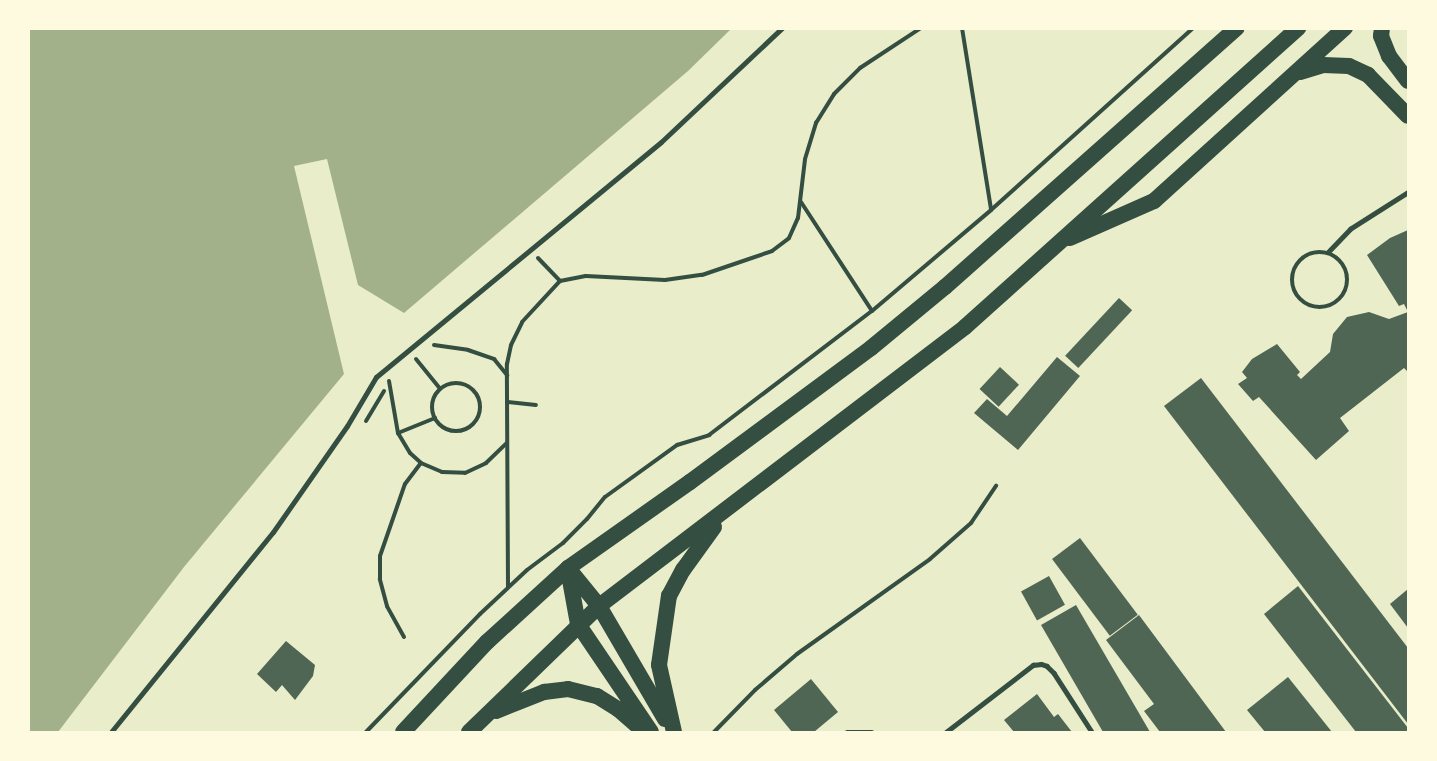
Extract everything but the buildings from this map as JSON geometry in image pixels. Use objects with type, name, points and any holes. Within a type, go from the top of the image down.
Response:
[{"type":"highway","points":[[403,732],[487,642],[568,568],[690,482],[871,348],[953,279],[1238,28]]},
{"type":"highway","points":[[469,732],[599,606],[723,514],[965,327],[1055,244],[1194,124],[1298,28]]},
{"type":"highway","points":[[1055,244],[1154,201],[1345,28]]},
{"type":"highway","points":[[1382,28],[1381,36],[1389,56],[1408,81]]},
{"type":"highway","points":[[1293,74],[1323,65],[1349,66],[1368,75],[1408,116]]},
{"type":"highway","points":[[673,732],[659,665],[669,596],[683,570],[723,514]]},
{"type":"highway","points":[[568,568],[599,606],[673,732]]},
{"type":"highway","points":[[568,568],[578,624],[651,732]]},
{"type":"highway","points":[[484,716],[525,697],[568,689],[597,696],[618,709],[644,732]]},
{"type":"street","points":[[111,732],[273,532],[347,426],[376,376],[661,142],[782,28]]},
{"type":"lane","points":[[1328,252],[1350,229],[1408,192]]},
{"type":"lane","points":[[1319,251],[1328,252],[1344,263],[1348,272],[1347,291],[1333,305],[1314,308],[1305,304],[1294,291],[1292,273],[1302,257],[1319,251]]},
{"type":"lane","points":[[946,732],[1033,665],[1041,664],[1054,673],[1092,732]]},
{"type":"lane","points":[[847,732],[872,732]]},
{"type":"path","points":[[508,588],[507,375],[512,345],[522,322],[560,281],[586,276],[665,280],[702,274],[772,251],[789,238],[798,218],[805,159],[816,123],[834,94],[860,68],[921,28]]},
{"type":"path","points":[[962,28],[991,210]]},
{"type":"path","points":[[366,732],[508,588],[563,543],[587,519],[604,497],[677,446],[709,435],[872,311],[991,210],[1193,28]]},
{"type":"path","points":[[800,202],[872,311]]},
{"type":"path","points":[[529,250],[560,281]]},
{"type":"path","points":[[529,266],[548,251]]},
{"type":"path","points":[[410,363],[440,338]]},
{"type":"path","points":[[440,389],[411,348],[432,345],[468,350],[494,359],[507,375]]},
{"type":"path","points":[[362,428],[378,405],[389,378],[398,433],[410,453],[421,463],[442,472],[465,473],[486,463],[507,443]]},
{"type":"path","points":[[454,383],[468,386],[478,396],[480,411],[473,424],[460,430],[445,428],[435,418],[433,402],[440,389],[454,383]]},
{"type":"path","points":[[507,402],[536,405]]},
{"type":"path","points":[[398,433],[435,418]]},
{"type":"path","points":[[404,638],[387,606],[380,579],[380,556],[405,483],[421,463]]},
{"type":"path","points":[[714,732],[755,690],[797,654],[930,559],[971,523],[996,486]]},
{"type":"shaded area","points":[[28,29],[731,29],[688,71],[404,313],[358,285],[327,159],[294,166],[344,374],[184,567],[58,732],[28,732]]}]
